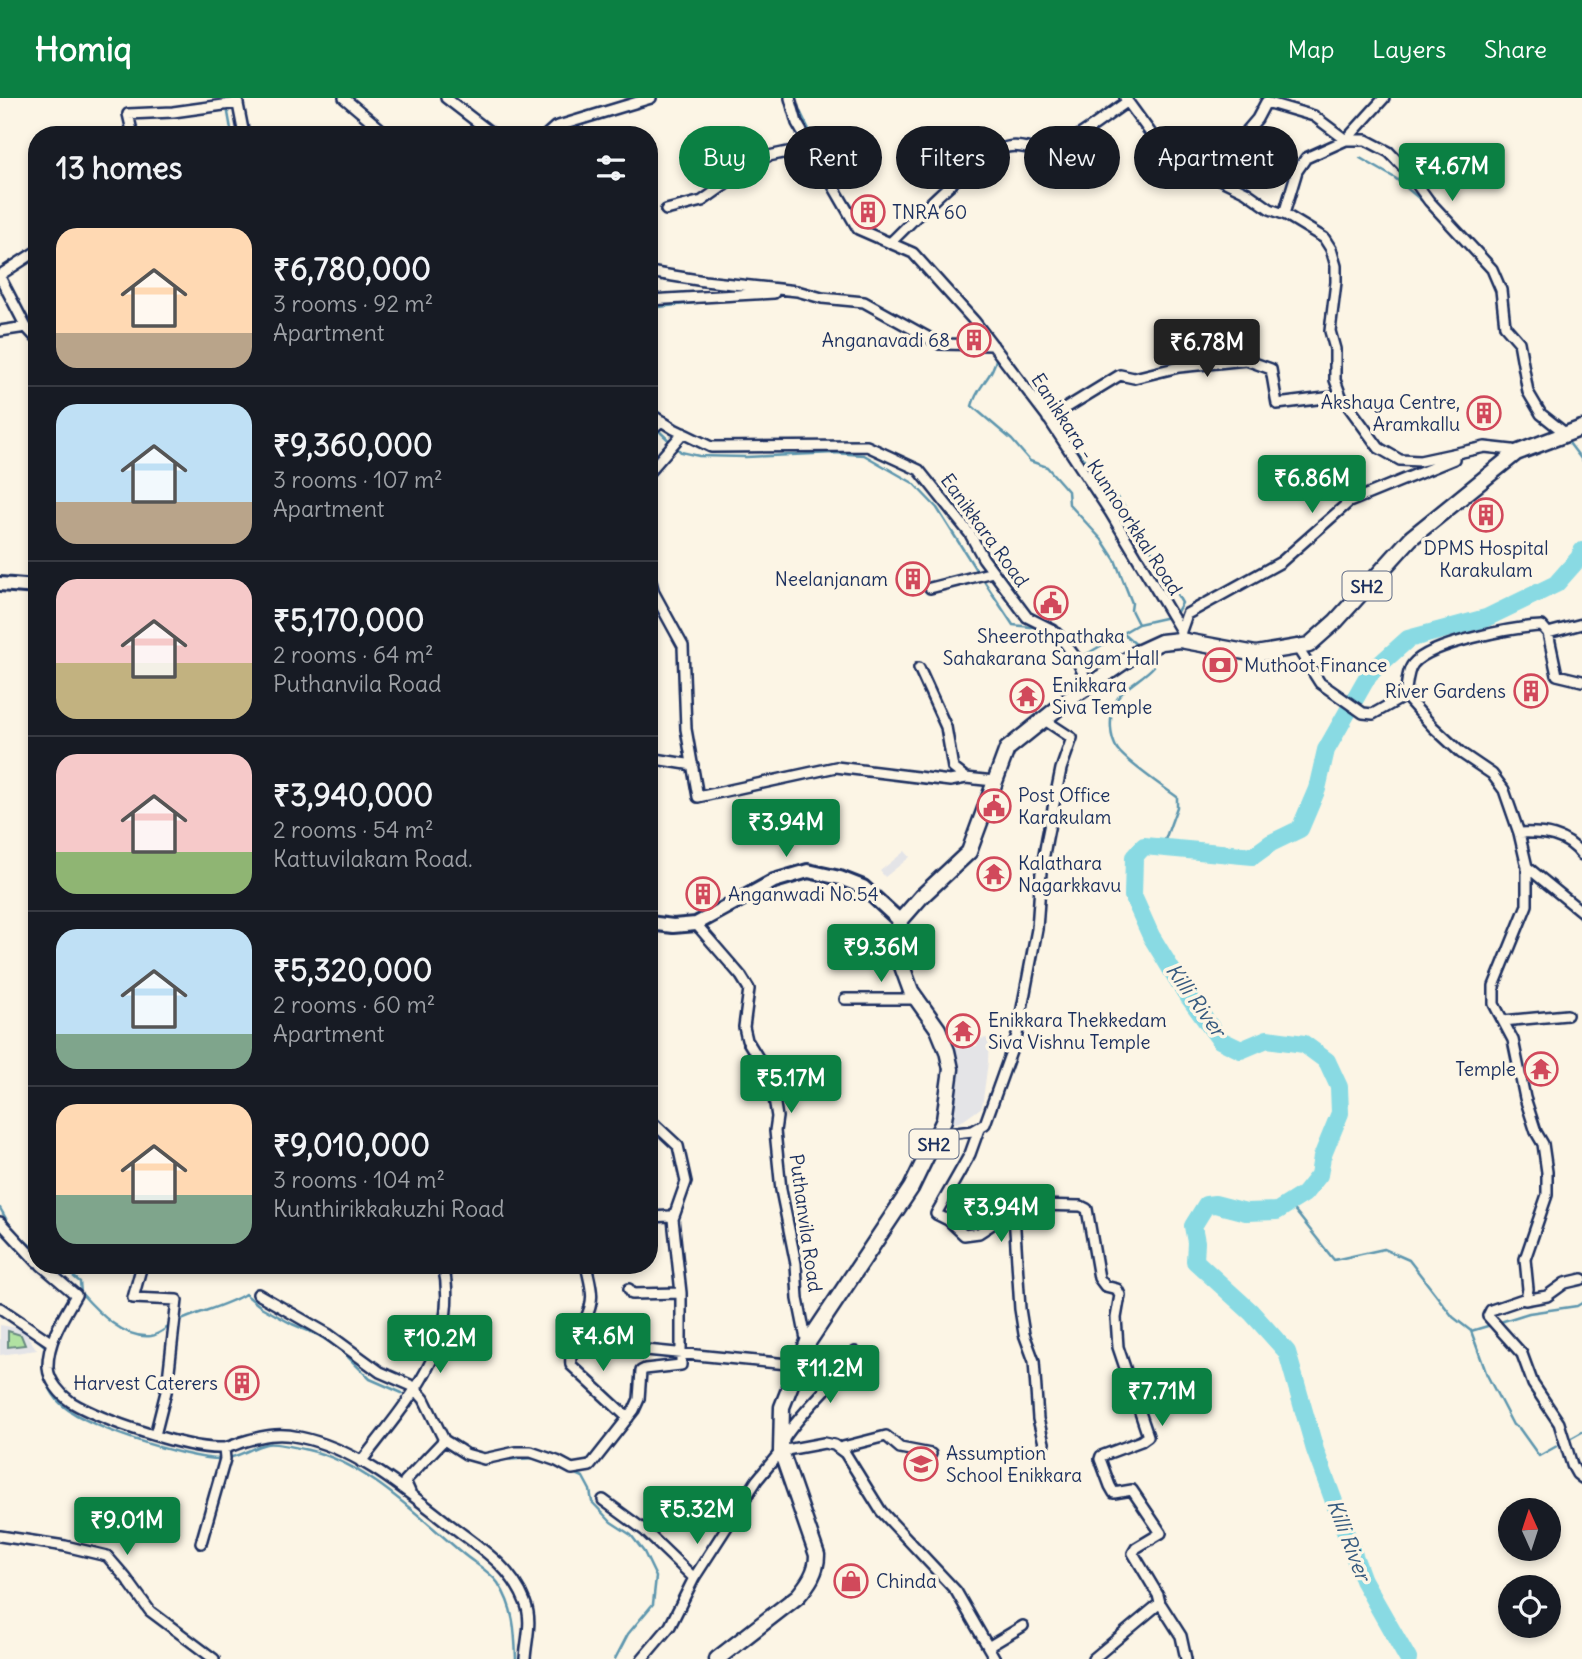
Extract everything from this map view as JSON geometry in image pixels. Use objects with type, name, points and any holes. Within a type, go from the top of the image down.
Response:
[{"type":"main road","name":"SH2","points":[[718,1659],[798,1596],[807,1585],[817,1564],[817,1555],[781,1447],[782,1407],[807,1344],[911,1188],[939,1135],[946,1111],[951,1069],[938,1029],[917,999],[899,958],[897,934],[900,921],[934,884],[969,852],[1007,749],[1089,686],[1142,650],[1161,642],[1181,636],[1256,654],[1308,645],[1336,621],[1410,538],[1516,453],[1582,428]]},
{"type":"street","points":[[344,98],[377,126]]},
{"type":"street","points":[[446,98],[482,126]]},
{"type":"street","points":[[558,126],[651,98]]},
{"type":"street","name":"Eanikkara - Kunnoorkkal Road","points":[[790,98],[799,126]]},
{"type":"street","points":[[1284,214],[1297,172],[1306,158],[1346,140],[1384,98]]},
{"type":"street","points":[[131,126],[128,114],[173,112],[237,100],[242,126]]},
{"type":"street","points":[[890,243],[941,193],[990,155],[1010,145],[1039,151],[1065,144],[1126,100],[1145,126]]},
{"type":"street","points":[[1250,126],[1266,102],[1314,116],[1346,140],[1366,140],[1389,152],[1429,201],[1492,269],[1501,290],[1505,326],[1519,342],[1528,392],[1541,414],[1563,434]]},
{"type":"street","points":[[666,210],[702,201],[764,157],[784,153]]},
{"type":"street","name":"Eanikkara - Kunnoorkkal Road","points":[[835,189],[858,229],[913,253],[995,349],[1048,419],[1110,512],[1176,622],[1181,636]]},
{"type":"street","points":[[1240,189],[1270,209],[1284,214],[1324,238],[1331,249],[1336,266],[1330,331],[1335,349],[1335,380],[1340,396],[1379,448],[1401,460],[1434,459],[1485,446],[1516,453]]},
{"type":"street","points":[[0,331],[26,327],[0,276],[28,257]]},
{"type":"street","points":[[658,273],[864,302],[940,344],[995,349]]},
{"type":"street","points":[[658,299],[797,291]]},
{"type":"street","points":[[1048,419],[1120,375],[1134,378],[1179,367],[1247,360],[1271,369],[1278,404],[1340,396]]},
{"type":"street","name":"Eanikkara Road","points":[[658,419],[680,436],[710,447],[867,446],[919,470],[970,534],[993,572],[1027,617],[1053,630],[1078,662],[1089,686]]},
{"type":"street","points":[[658,424],[662,421]]},
{"type":"street","points":[[658,461],[680,436]]},
{"type":"street","points":[[1181,636],[1187,614],[1281,562],[1349,502],[1485,446]]},
{"type":"street","points":[[930,588],[993,572]]},
{"type":"street","points":[[0,584],[28,586]]},
{"type":"street","points":[[658,600],[683,646],[687,729],[698,797],[836,767],[950,781],[966,778],[995,781]]},
{"type":"street","points":[[1548,633],[1582,624]]},
{"type":"street","points":[[1297,647],[1320,683],[1355,709],[1373,714],[1405,695],[1411,666],[1422,655],[1480,636],[1520,627],[1542,626],[1548,633],[1557,675],[1582,681]]},
{"type":"street","points":[[919,668],[946,727],[953,768],[966,778]]},
{"type":"street","points":[[1405,695],[1433,727],[1461,753],[1492,775],[1504,790],[1527,867],[1527,905],[1494,986],[1494,1004],[1513,1040],[1525,1098],[1536,1132],[1543,1144],[1547,1172],[1547,1195],[1525,1259],[1528,1289],[1525,1300]]},
{"type":"street","points":[[939,1135],[978,1129],[985,1124],[1017,1035],[1037,929],[1041,872],[1047,838],[1061,769],[1072,738],[1043,719]]},
{"type":"street","points":[[658,759],[693,765]]},
{"type":"street","points":[[1519,833],[1543,832],[1559,837],[1576,846],[1582,855]]},
{"type":"street","points":[[1527,867],[1582,912]]},
{"type":"street","points":[[658,924],[696,924],[774,881],[808,871],[840,878],[863,887],[900,921]]},
{"type":"street","name":"Puthanvila Road","points":[[696,924],[749,989],[744,1027],[747,1041],[771,1079],[777,1117],[775,1131],[781,1190],[796,1264],[807,1344]]},
{"type":"street","points":[[845,999],[917,999]]},
{"type":"street","points":[[1503,1021],[1567,1015]]},
{"type":"street","points":[[258,1294],[328,1334],[380,1372],[416,1389],[424,1398],[444,1440],[466,1454],[484,1459],[516,1452],[531,1452],[572,1469],[590,1466],[628,1418],[639,1399],[641,1371],[681,1365],[681,1293],[673,1219],[685,1182],[678,1146],[658,1127]]},
{"type":"street","points":[[978,1129],[959,1177],[947,1192],[936,1214],[948,1220],[964,1235],[979,1233],[1011,1212],[1014,1214]]},
{"type":"street","points":[[1044,1443],[1038,1419],[1034,1361],[1024,1334],[1020,1309],[1014,1214],[1018,1208],[1034,1205],[1082,1206],[1087,1209],[1100,1282],[1117,1289],[1120,1295],[1116,1318],[1118,1347],[1148,1436],[1101,1456],[1100,1459],[1114,1493],[1132,1490],[1161,1533],[1136,1548],[1133,1553],[1181,1636],[1186,1659]]},
{"type":"street","points":[[658,1216],[670,1216],[673,1219]]},
{"type":"street","points":[[0,1223],[28,1252]]},
{"type":"street","points":[[51,1274],[76,1295],[51,1346],[48,1368],[55,1387],[69,1401],[99,1415],[190,1446],[224,1448],[268,1434],[296,1436],[328,1445],[361,1462],[410,1492],[502,1565],[527,1604],[529,1620],[525,1659]]},
{"type":"street","points":[[140,1274],[133,1298],[177,1300],[167,1388],[155,1435]]},
{"type":"street","points":[[361,1462],[416,1389],[441,1340],[448,1305],[445,1274]]},
{"type":"street","points":[[588,1274],[593,1301],[585,1320],[588,1326],[646,1350],[798,1365]]},
{"type":"street","points":[[1582,1279],[1566,1283],[1547,1296],[1491,1310],[1488,1315],[1522,1354],[1533,1384],[1559,1423],[1572,1465],[1582,1478]]},
{"type":"street","points":[[629,1289],[632,1294],[681,1293]]},
{"type":"street","points":[[0,1308],[51,1346]]},
{"type":"street","points":[[588,1326],[582,1331],[570,1354],[571,1365],[628,1418]]},
{"type":"street","points":[[642,1659],[670,1626],[694,1578],[757,1480],[816,1398],[847,1366],[855,1352]]},
{"type":"street","points":[[839,1448],[886,1436],[900,1448],[931,1454]]},
{"type":"street","points":[[410,1492],[405,1481],[444,1440]]},
{"type":"street","points":[[781,1447],[824,1443],[839,1448],[850,1460],[881,1511],[956,1591],[995,1659]]},
{"type":"street","points":[[201,1543],[225,1459],[224,1448]]},
{"type":"street","points":[[603,1500],[644,1530],[694,1578]]},
{"type":"street","points":[[0,1536],[65,1546],[107,1556],[150,1611],[214,1659]]},
{"type":"street","points":[[1093,1659],[1160,1603]]},
{"type":"street","points":[[988,1647],[1023,1626]]},
{"type":"shaded area","points":[[905,851],[910,857],[885,877],[880,871]]},
{"type":"shaded area","points":[[989,1038],[982,1107],[964,1120],[956,1123],[945,1121],[951,1047],[977,1046],[978,1039]]},
{"type":"shaded area","points":[[0,1325],[23,1329],[37,1350],[0,1355]]},
{"type":"green space","points":[[8,1331],[21,1335],[25,1345],[8,1347]]},
{"type":"waterway","points":[[795,101],[807,126]]},
{"type":"waterway","points":[[227,107],[230,126]]},
{"type":"waterway","points":[[366,111],[385,126]]},
{"type":"waterway","points":[[1360,158],[1395,178],[1428,206]]},
{"type":"waterway","points":[[845,197],[869,228],[884,236]]},
{"type":"waterway","points":[[921,255],[940,276]]},
{"type":"waterway","points":[[774,296],[792,295]]},
{"type":"waterway","points":[[658,307],[733,299]]},
{"type":"waterway","points":[[997,355],[993,369],[972,406],[1012,440],[1030,461],[1047,467],[1068,491],[1069,504],[1102,540],[1115,560],[1138,624],[1080,658]]},
{"type":"waterway","points":[[1021,375],[1045,404],[1073,446],[1130,513],[1182,603],[1175,615]]},
{"type":"waterway","points":[[658,430],[681,452],[699,456],[834,453],[864,455],[913,483],[937,508],[978,573]]},
{"type":"waterway","points":[[1566,439],[1582,460]]},
{"type":"waterway","name":"Killi River","points":[[1408,1659],[1363,1580],[1315,1450],[1287,1352],[1251,1312],[1195,1261],[1193,1226],[1206,1205],[1215,1204],[1246,1212],[1277,1211],[1304,1194],[1319,1175],[1322,1157],[1340,1113],[1339,1087],[1327,1061],[1304,1044],[1267,1039],[1241,1050],[1220,1040],[1185,992],[1151,936],[1133,896],[1134,857],[1144,846],[1253,856],[1271,843],[1300,829],[1317,789],[1326,750],[1369,674],[1408,639],[1486,618],[1556,584],[1582,551]]},
{"type":"waterway","points":[[982,578],[1013,625],[1040,628]]},
{"type":"waterway","points":[[1138,624],[1169,617]]},
{"type":"waterway","points":[[1123,633],[1139,647]]},
{"type":"waterway","points":[[1145,655],[1154,666],[1118,697],[1113,708],[1111,727],[1118,750],[1146,775],[1177,797],[1177,807],[1162,848]]},
{"type":"waterway","points":[[1289,1203],[1334,1260],[1384,1249],[1409,1260],[1453,1317],[1471,1331],[1487,1375],[1513,1425],[1519,1428],[1539,1456],[1582,1432]]},
{"type":"waterway","points":[[0,1208],[13,1231],[28,1244]]},
{"type":"waterway","points":[[71,1274],[80,1282],[79,1297]]},
{"type":"waterway","points":[[81,1293],[112,1323],[131,1333],[151,1336],[171,1325]]},
{"type":"waterway","points":[[177,1322],[245,1294],[261,1307],[340,1349],[370,1379],[402,1393]]},
{"type":"waterway","points":[[1497,1323],[1529,1313],[1582,1303]]},
{"type":"waterway","points":[[55,1344],[74,1307]]},
{"type":"waterway","points":[[1471,1331],[1491,1325]]},
{"type":"waterway","points":[[26,1330],[46,1347]]},
{"type":"waterway","points":[[45,1372],[53,1395],[70,1411],[135,1439],[205,1458],[221,1459],[266,1444],[287,1445],[329,1457],[370,1478],[495,1579],[510,1610],[516,1659]]},
{"type":"waterway","points":[[429,1420],[436,1433]]},
{"type":"waterway","points":[[498,1460],[537,1458]]},
{"type":"waterway","points":[[572,1472],[583,1477],[590,1490],[592,1502],[611,1522],[631,1535],[644,1552],[656,1577],[653,1604],[628,1634],[615,1659]]},
{"type":"place","name":"TNRA 60","points":[[868,212]]},
{"type":"place","name":"Anganavadi 68","points":[[974,340]]},
{"type":"place","name":"Akshaya Centre, Aramkallu","points":[[1484,413]]},
{"type":"place","name":"DPMS Hospital Karakulam","points":[[1486,515]]},
{"type":"place","name":"Neelanjanam","points":[[913,579]]},
{"type":"place","name":"Sheerothpathaka Sahakarana Sangam Hall","points":[[1051,603]]},
{"type":"place","name":"Muthoot Finance","points":[[1220,665]]},
{"type":"place","name":"River Gardens","points":[[1531,691]]},
{"type":"place","name":"Enikkara Siva Temple","points":[[1027,696]]},
{"type":"place","name":"Post Office Karakulam","points":[[994,806]]},
{"type":"place","name":"Kalathara Nagarkkavu","points":[[994,874]]},
{"type":"place","name":"Anganwadi No.54","points":[[703,894]]},
{"type":"place","name":"Enikkara Thekkedam Siva Vishnu Temple","points":[[963,1031]]},
{"type":"place","name":"Temple","points":[[1541,1069]]},
{"type":"place","name":"Harvest Caterers","points":[[242,1383]]},
{"type":"place","name":"Assumption School Enikkara","points":[[921,1464]]},
{"type":"place","name":"Chinda","points":[[851,1581]]}]
